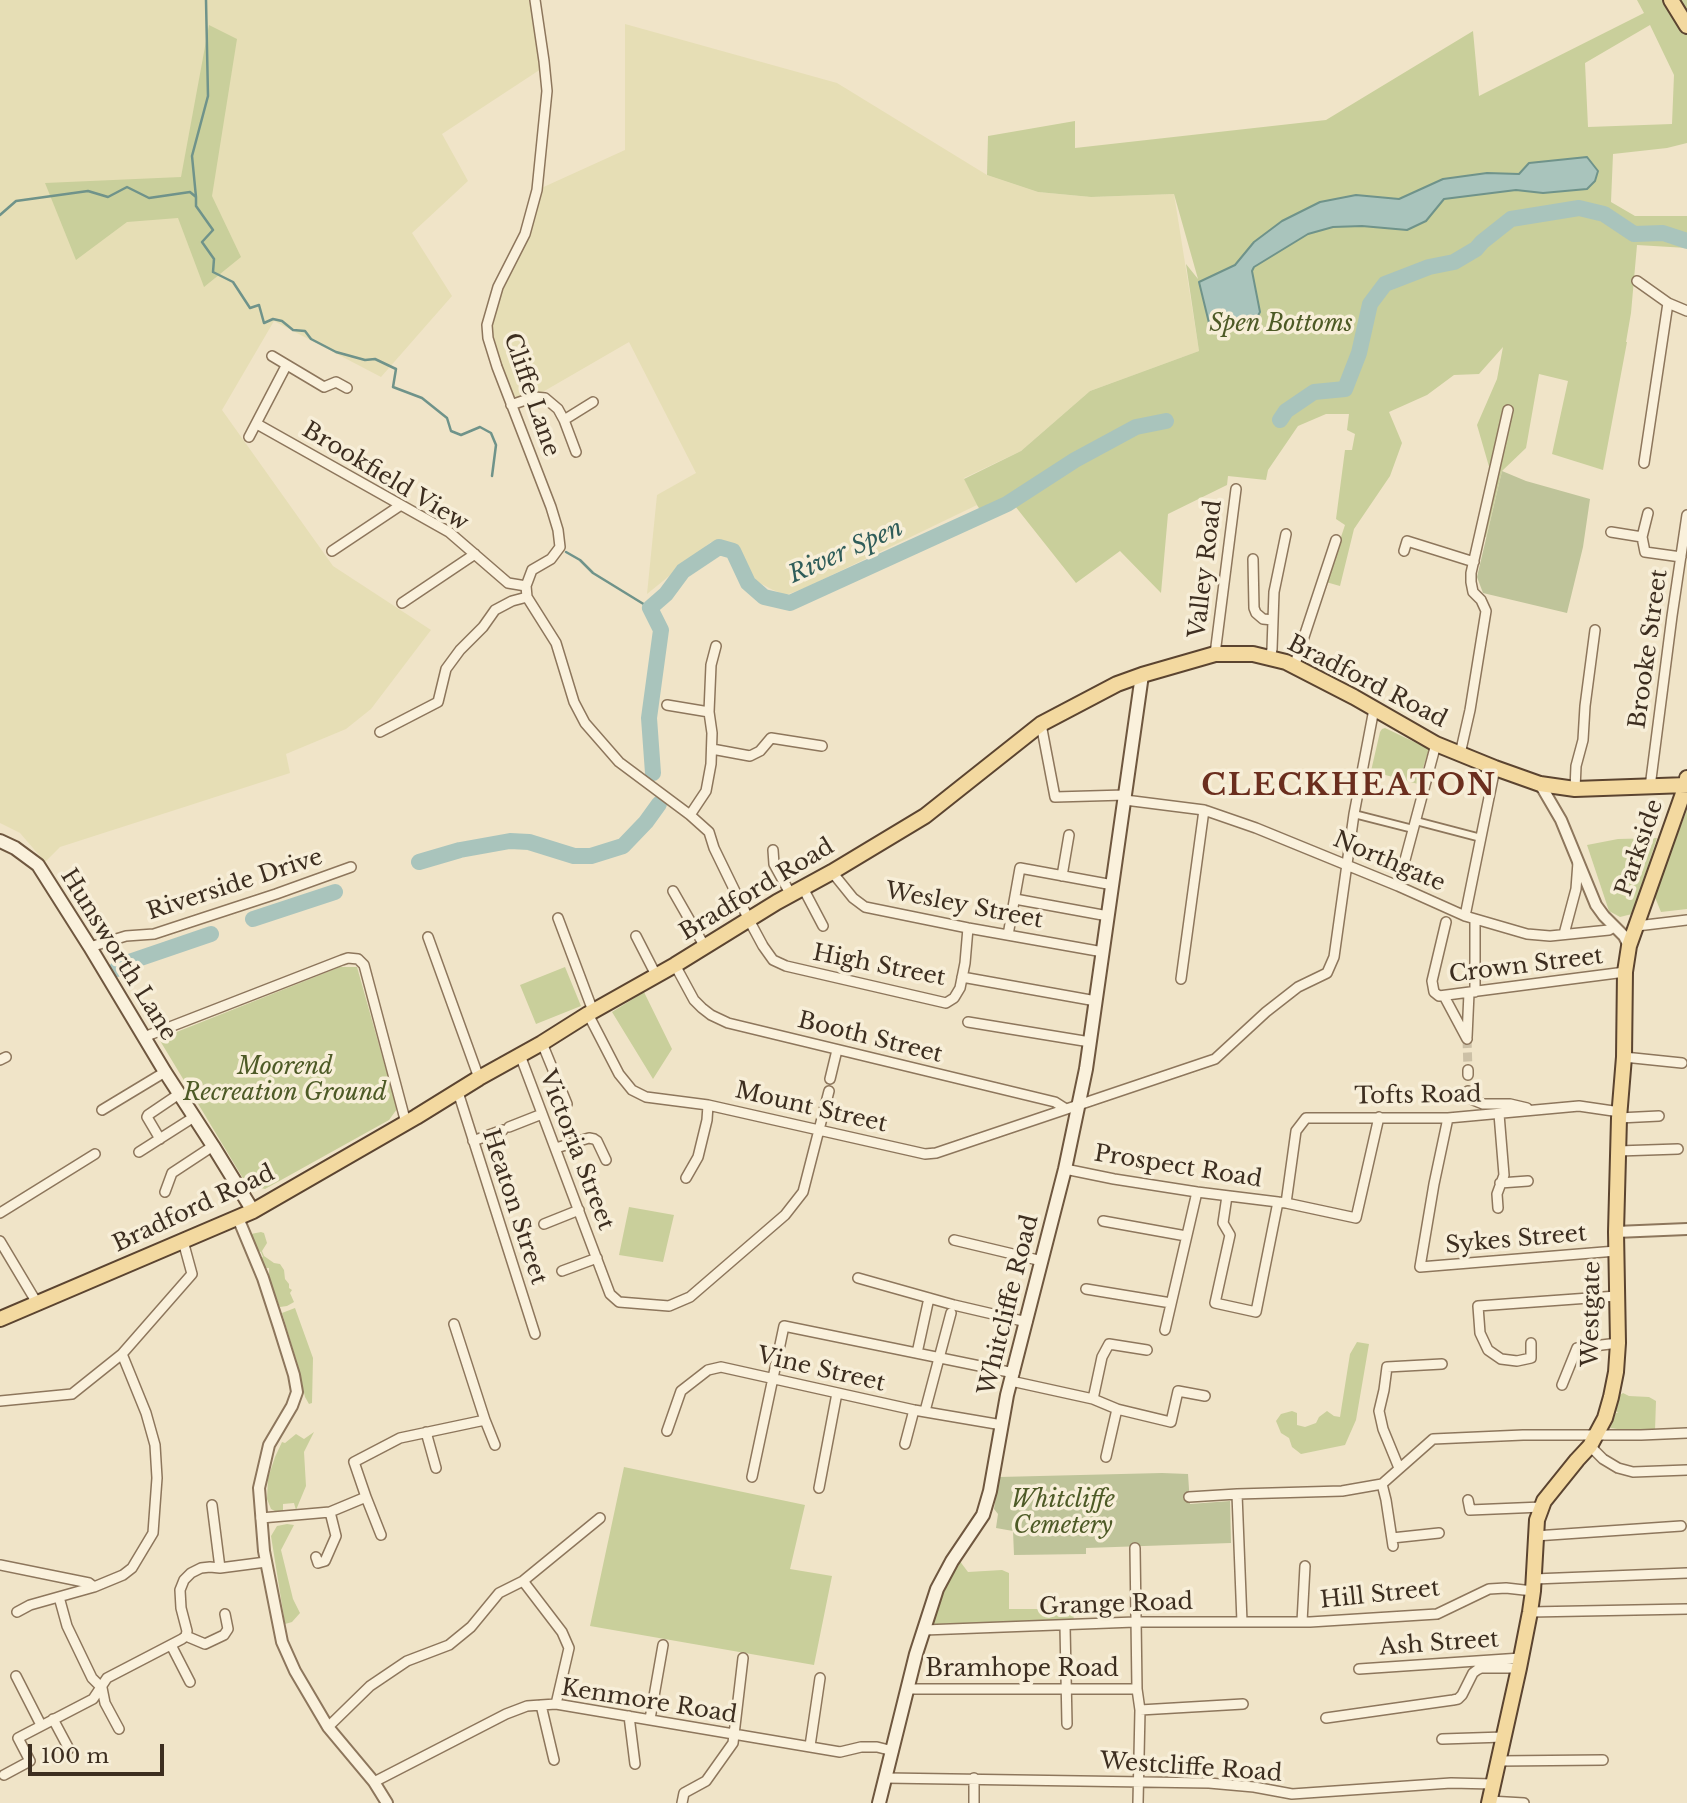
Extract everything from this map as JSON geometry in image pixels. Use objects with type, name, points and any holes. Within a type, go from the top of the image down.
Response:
[{"type":"main road","points":[[1671,0],[1687,26]]},
{"type":"main road","name":"Bradford Road","points":[[0,1319],[253,1211],[407,1123],[590,1012],[675,965],[925,816],[1041,724],[1116,684],[1142,675],[1215,654],[1254,654],[1286,662],[1436,744],[1540,784],[1569,788],[1650,788],[1687,782]]},
{"type":"main road","name":"Whitcliffe Road","points":[[879,1803],[916,1654],[937,1589],[983,1515],[990,1491],[1012,1377],[1080,1104],[1142,675]]},
{"type":"main road","name":"Parkside","points":[[1638,922],[1687,782]]},
{"type":"main road","name":"Hunsworth Lane","points":[[0,841],[38,865],[164,1072],[253,1211]]},
{"type":"main road","name":"Westgate","points":[[1489,1802],[1530,1612],[1537,1520],[1544,1501],[1593,1440],[1605,1418],[1616,1372],[1618,1343],[1615,1232],[1624,1057],[1625,972],[1629,946],[1638,922]]},
{"type":"street","name":"Cliffe Lane","points":[[526,586],[531,570],[551,559],[560,547],[558,530],[497,367],[487,325],[498,287],[525,234],[537,190],[547,91],[535,0]]},
{"type":"street","points":[[1637,281],[1668,303],[1687,311]]},
{"type":"street","points":[[1644,463],[1668,303]]},
{"type":"street","name":"Brookfield View","points":[[272,356],[324,387],[336,382],[347,388]]},
{"type":"street","points":[[249,437],[286,366]]},
{"type":"street","points":[[511,405],[534,397],[545,398],[558,409],[576,452]]},
{"type":"street","points":[[564,420],[593,402]]},
{"type":"street","points":[[1460,754],[1486,611],[1473,592],[1471,582],[1508,410]]},
{"type":"street","name":"Brookfield View","points":[[257,424],[449,532],[508,583],[526,586]]},
{"type":"street","name":"Valley Road","points":[[1215,654],[1236,489]]},
{"type":"street","points":[[332,551],[401,505]]},
{"type":"street","points":[[1648,513],[1642,537],[1645,552],[1681,557]]},
{"type":"street","name":"Brooke Street","points":[[1650,788],[1687,515]]},
{"type":"street","points":[[1611,532],[1642,537]]},
{"type":"street","points":[[1270,658],[1274,592],[1286,534]]},
{"type":"street","points":[[1294,667],[1336,540]]},
{"type":"street","points":[[1404,551],[1407,541],[1474,562]]},
{"type":"street","points":[[402,603],[474,554]]},
{"type":"street","points":[[1253,559],[1254,611],[1263,619],[1273,620]]},
{"type":"street","points":[[526,586],[527,597],[556,642],[574,702],[585,723],[619,762],[709,832],[714,848],[749,919]]},
{"type":"street","points":[[380,732],[438,702],[446,669],[460,650],[483,627],[495,610],[527,597]]},
{"type":"street","points":[[1553,807],[1556,796],[1569,788],[1583,740],[1595,630]]},
{"type":"street","points":[[690,815],[706,792],[711,764],[712,733],[709,712],[711,665],[716,646]]},
{"type":"street","points":[[667,705],[709,712]]},
{"type":"street","points":[[1066,1109],[1215,1059],[1298,987],[1327,973],[1336,946],[1354,814],[1374,709]]},
{"type":"street","name":"Northgate","points":[[1041,724],[1055,797],[1125,797],[1203,810],[1256,828],[1470,918],[1527,934],[1550,936],[1609,930],[1614,926],[1638,922]]},
{"type":"street","points":[[712,749],[750,756],[760,751],[771,738],[822,746]]},
{"type":"street","points":[[1398,886],[1436,744]]},
{"type":"street","points":[[1444,996],[1467,1039],[1472,993],[1470,918],[1481,838],[1495,768]]},
{"type":"street","points":[[1540,784],[1561,820],[1596,905],[1624,936],[1629,946]]},
{"type":"street","points":[[1181,979],[1203,810]]},
{"type":"street","points":[[1354,814],[1481,838]]},
{"type":"street","points":[[1062,876],[1069,835]]},
{"type":"street","points":[[773,849],[774,864],[823,926]]},
{"type":"street","points":[[1563,934],[1576,890],[1578,862]]},
{"type":"street","name":"Riverside Drive","points":[[90,947],[126,936],[154,934],[351,867]]},
{"type":"street","points":[[1008,935],[1020,868],[1113,885]]},
{"type":"street","name":"Wesley Street","points":[[832,872],[853,898],[865,907],[1103,952]]},
{"type":"street","points":[[673,891],[705,947]]},
{"type":"street","points":[[1015,899],[1108,916]]},
{"type":"street","name":"Mount Street","points":[[558,918],[590,1012],[619,1074],[632,1090],[646,1097],[708,1105],[925,1154],[936,1153],[1066,1109]]},
{"type":"street","name":"High Street","points":[[749,919],[773,960],[786,966],[946,1003],[954,998],[960,988],[968,928]]},
{"type":"street","points":[[1638,922],[1687,920]]},
{"type":"street","name":"Crown Street","points":[[1446,922],[1432,981],[1434,992],[1438,996],[1625,972]]},
{"type":"street","points":[[636,936],[656,975]]},
{"type":"street","points":[[428,937],[479,1078]]},
{"type":"street","points":[[144,1037],[342,960],[358,960],[364,965],[407,1123]]},
{"type":"street","name":"Booth Street","points":[[675,965],[694,1000],[711,1015],[729,1023],[1055,1101],[1066,1109]]},
{"type":"street","points":[[962,977],[1096,1001]]},
{"type":"street","points":[[968,1022],[1090,1042]]},
{"type":"street","points":[[542,1043],[567,1104]]},
{"type":"street","points":[[830,1079],[837,1050]]},
{"type":"street","name":"Victoria Street","points":[[520,1055],[610,1294],[619,1302],[669,1306],[691,1297],[785,1214],[803,1192],[819,1130]]},
{"type":"street","points":[[1624,1057],[1682,1063]]},
{"type":"street","points":[[102,1110],[164,1072]]},
{"type":"street","points":[[819,1130],[829,1091]]},
{"type":"street","points":[[1468,1091],[1473,1100],[1483,1104],[1510,1104],[1536,1110]]},
{"type":"street","name":"Heaton Street","points":[[458,1092],[535,1334]]},
{"type":"street","points":[[160,1139],[147,1118],[148,1115],[179,1094]]},
{"type":"street","points":[[686,1178],[698,1157],[708,1105]]},
{"type":"street","name":"Tofts Road","points":[[1282,1203],[1296,1131],[1306,1118],[1448,1118],[1578,1106],[1620,1115],[1659,1116]]},
{"type":"street","points":[[473,1141],[542,1114]]},
{"type":"street","points":[[1498,1208],[1497,1194],[1504,1175],[1499,1114]]},
{"type":"street","points":[[139,1152],[194,1117]]},
{"type":"street","name":"Prospect Road","points":[[1065,1169],[1196,1192],[1282,1203],[1356,1218],[1380,1117]]},
{"type":"street","name":"Sykes Street","points":[[1448,1118],[1420,1268],[1616,1251]]},
{"type":"street","points":[[556,1149],[589,1138],[594,1139],[606,1160]]},
{"type":"street","points":[[164,1192],[172,1173],[213,1146]]},
{"type":"street","points":[[1618,1151],[1678,1149]]},
{"type":"street","points":[[0,1213],[95,1154]]},
{"type":"street","points":[[1500,1183],[1528,1181]]},
{"type":"street","points":[[1165,1330],[1196,1192]]},
{"type":"street","points":[[1227,1196],[1223,1223],[1230,1235],[1215,1303],[1256,1312],[1282,1203]]},
{"type":"street","points":[[544,1224],[579,1210]]},
{"type":"street","points":[[238,1218],[277,1319],[295,1375],[297,1392],[292,1406],[269,1445],[258,1488],[266,1562],[282,1642],[295,1671],[328,1727],[374,1782],[387,1803]]},
{"type":"street","points":[[1103,1222],[1186,1236]]},
{"type":"street","points":[[1615,1232],[1687,1229]]},
{"type":"street","points":[[954,1240],[1042,1261]]},
{"type":"street","points":[[0,1241],[37,1303]]},
{"type":"street","points":[[0,1401],[72,1394],[122,1354],[192,1274],[183,1241]]},
{"type":"street","points":[[562,1271],[597,1258]]},
{"type":"street","points":[[858,1278],[1027,1322]]},
{"type":"street","points":[[1086,1289],[1171,1303]]},
{"type":"street","points":[[1531,1343],[1531,1358],[1517,1361],[1501,1359],[1488,1350],[1480,1333],[1478,1306],[1617,1296]]},
{"type":"street","points":[[917,1353],[929,1298]]},
{"type":"street","points":[[925,1411],[951,1313]]},
{"type":"street","points":[[454,1324],[495,1445]]},
{"type":"street","points":[[752,1477],[784,1326],[940,1358],[1171,1422],[1178,1391],[1205,1396]]},
{"type":"street","points":[[1093,1399],[1102,1357],[1110,1343],[1147,1350]]},
{"type":"street","points":[[1562,1385],[1577,1348],[1618,1343]]},
{"type":"street","points":[[18,1612],[30,1605],[113,1581],[132,1568],[153,1533],[157,1478],[155,1445],[146,1413],[122,1354]]},
{"type":"street","points":[[1399,1468],[1378,1410],[1387,1367],[1442,1364]]},
{"type":"street","name":"Vine Street","points":[[667,1431],[681,1391],[708,1370],[721,1367],[914,1410],[1002,1425]]},
{"type":"street","points":[[819,1488],[837,1393]]},
{"type":"street","points":[[1106,1457],[1118,1409]]},
{"type":"street","points":[[905,1444],[914,1410]]},
{"type":"street","points":[[380,1535],[354,1462],[400,1438],[485,1420]]},
{"type":"street","points":[[426,1432],[436,1468]]},
{"type":"street","points":[[1189,1497],[1342,1492],[1382,1484],[1433,1439],[1523,1435],[1593,1440],[1687,1433]]},
{"type":"street","points":[[1593,1440],[1603,1459],[1618,1468],[1633,1472],[1687,1470]]},
{"type":"street","points":[[1382,1484],[1392,1542],[1440,1533]]},
{"type":"street","points":[[1237,1494],[1242,1622]]},
{"type":"street","points":[[261,1518],[330,1512],[366,1497]]},
{"type":"street","points":[[1468,1500],[1470,1510],[1542,1507]]},
{"type":"street","points":[[212,1505],[220,1568]]},
{"type":"street","points":[[316,1557],[318,1563],[325,1561],[336,1536],[330,1512]]},
{"type":"street","points":[[328,1727],[370,1686],[407,1661],[449,1645],[471,1627],[499,1593],[523,1581],[600,1518]]},
{"type":"street","points":[[1535,1536],[1681,1526]]},
{"type":"street","points":[[1135,1548],[1137,1689],[1140,1710],[1138,1803]]},
{"type":"street","points":[[186,1636],[180,1590],[191,1573],[211,1567],[266,1562]]},
{"type":"street","points":[[0,1564],[89,1583],[93,1587]]},
{"type":"street","points":[[1305,1566],[1306,1622]]},
{"type":"street","name":"Hill Street","points":[[1306,1622],[1437,1614],[1489,1589],[1687,1573]]},
{"type":"street","points":[[523,1581],[562,1632],[569,1648],[556,1704]]},
{"type":"street","points":[[59,1597],[67,1626],[92,1678],[102,1688],[105,1703],[119,1729]]},
{"type":"street","points":[[1530,1612],[1687,1609]]},
{"type":"street","points":[[186,1636],[205,1644],[224,1635],[228,1629],[225,1614]]},
{"type":"street","name":"Grange Road","points":[[924,1630],[1135,1622],[1306,1622]]},
{"type":"street","points":[[1065,1626],[1066,1724]]},
{"type":"street","points":[[4,1775],[30,1761],[18,1738],[93,1699],[107,1678],[186,1636]]},
{"type":"street","points":[[171,1645],[190,1682]]},
{"type":"street","points":[[650,1719],[663,1645]]},
{"type":"street","points":[[682,1803],[684,1793],[706,1781],[733,1743],[743,1658]]},
{"type":"street","points":[[1326,1717],[1458,1699],[1477,1670],[1520,1663]]},
{"type":"street","name":"Ash Street","points":[[1359,1669],[1520,1663]]},
{"type":"street","points":[[16,1676],[41,1725]]},
{"type":"street","points":[[810,1746],[820,1678]]},
{"type":"street","name":"Bramhope Road","points":[[907,1689],[1137,1689]]},
{"type":"street","name":"Kenmore Road","points":[[374,1782],[506,1714],[527,1706],[556,1704],[840,1752],[861,1747],[892,1751]]},
{"type":"street","points":[[1140,1710],[1243,1704]]},
{"type":"street","points":[[541,1705],[554,1760]]},
{"type":"street","points":[[629,1716],[635,1764]]},
{"type":"street","points":[[53,1719],[69,1749]]},
{"type":"street","points":[[1442,1739],[1504,1737]]},
{"type":"street","points":[[1498,1761],[1603,1760]]},
{"type":"street","name":"Westcliffe Road","points":[[886,1777],[1138,1781],[1254,1787],[1292,1794],[1451,1783],[1493,1784]]},
{"type":"street","points":[[974,1778],[974,1803]]},
{"type":"street","points":[[1489,1802],[1524,1803]]},
{"type":"shaded area","points":[[0,0],[529,0],[541,69],[442,134],[468,181],[412,233],[452,296],[381,377],[274,321],[222,410],[333,566],[431,630],[371,709],[346,729],[286,754],[290,773],[60,847],[45,862],[20,833],[0,823]]},
{"type":"shaded area","points":[[625,24],[837,83],[987,175],[1038,192],[1091,197],[1174,194],[1199,351],[1090,391],[1021,451],[964,478],[977,505],[805,588],[786,595],[773,590],[752,579],[735,547],[711,542],[647,594],[657,495],[696,473],[629,342],[534,397],[511,405],[497,367],[488,316],[525,234],[537,190],[625,150]]},
{"type":"green space","name":"Spen Bottoms","points":[[1637,0],[1687,0],[1687,143],[1613,154],[1611,202],[1635,216],[1687,216],[1687,248],[1637,245],[1627,342],[1603,470],[1552,454],[1568,381],[1539,374],[1526,448],[1502,471],[1486,537],[1478,535],[1490,470],[1477,425],[1497,379],[1503,347],[1479,374],[1454,375],[1427,395],[1389,412],[1402,443],[1390,476],[1354,529],[1340,586],[1326,582],[1345,525],[1336,519],[1345,450],[1352,450],[1355,434],[1347,430],[1349,414],[1326,414],[1298,426],[1268,470],[1266,480],[1228,476],[1227,485],[1168,514],[1161,593],[1120,551],[1076,583],[1015,506],[986,519],[964,479],[1021,451],[1090,391],[1199,351],[1186,264],[1198,279],[1174,194],[1091,197],[1038,192],[987,175],[988,136],[1075,121],[1075,148],[1326,120],[1473,31],[1479,96],[1644,13]],"holes":[[[1650,25],[1674,75],[1672,124],[1588,127],[1585,63]]]},
{"type":"green space","points":[[209,25],[237,39],[212,196],[241,257],[204,287],[178,218],[127,222],[76,260],[45,183],[181,177]]},
{"type":"green space","points":[[1502,471],[1526,481],[1590,499],[1583,547],[1567,613],[1483,593],[1477,577]]},
{"type":"green space","points":[[1385,728],[1429,749],[1418,784],[1371,771],[1380,732]]},
{"type":"green space","points":[[1687,810],[1687,909],[1661,912],[1654,895]]},
{"type":"green space","points":[[1657,838],[1632,914],[1620,917],[1609,911],[1587,845],[1618,839]]},
{"type":"green space","name":"Moorend Recreation Ground","points":[[340,967],[357,967],[397,1109],[389,1120],[265,1189],[247,1185],[159,1039]]},
{"type":"green space","points":[[565,967],[581,1006],[536,1024],[520,985]]},
{"type":"green space","points":[[644,992],[672,1049],[653,1079],[612,1012]]},
{"type":"green space","points":[[629,1207],[674,1215],[663,1262],[619,1255]]},
{"type":"green space","points":[[264,1233],[267,1243],[262,1251],[264,1256],[280,1264],[292,1290],[290,1293],[294,1302],[287,1306],[280,1307],[269,1281],[269,1268],[263,1268],[261,1252],[254,1249],[250,1238],[251,1234]]},
{"type":"green space","points":[[295,1308],[313,1358],[312,1403],[309,1404],[282,1313]]},
{"type":"green space","points":[[1357,1342],[1369,1344],[1356,1420],[1345,1445],[1301,1454],[1292,1447],[1289,1438],[1281,1433],[1276,1421],[1281,1414],[1292,1411],[1297,1413],[1297,1425],[1305,1427],[1316,1423],[1327,1411],[1340,1417],[1350,1354]]},
{"type":"green space","points":[[1623,1393],[1649,1397],[1656,1401],[1655,1431],[1610,1428],[1618,1413],[1616,1411],[1620,1395]]},
{"type":"green space","points":[[314,1432],[304,1452],[306,1486],[296,1510],[294,1503],[283,1504],[283,1511],[271,1509],[267,1499],[268,1478],[282,1442],[285,1443],[296,1434],[304,1439]]},
{"type":"green space","points":[[624,1467],[805,1505],[790,1569],[832,1576],[814,1665],[590,1626]]},
{"type":"green space","name":"Whitcliffe Cemetery","points":[[1188,1474],[1190,1504],[1230,1501],[1231,1543],[1086,1548],[1086,1554],[1014,1555],[1013,1531],[996,1528],[998,1514],[994,1509],[999,1477]]},
{"type":"green space","points":[[294,1525],[281,1550],[293,1599],[300,1613],[292,1622],[285,1624],[271,1536],[277,1526]]},
{"type":"green space","points":[[959,1560],[968,1572],[1002,1570],[1009,1573],[1009,1609],[1067,1609],[1069,1612],[1073,1609],[1074,1623],[929,1626],[938,1601]]},
{"type":"water","points":[[1587,157],[1598,171],[1595,181],[1587,189],[1543,193],[1516,190],[1444,199],[1426,221],[1407,230],[1362,226],[1333,227],[1308,234],[1254,267],[1252,271],[1260,312],[1256,319],[1217,328],[1209,323],[1199,282],[1235,265],[1254,242],[1282,221],[1320,202],[1356,195],[1399,199],[1443,179],[1487,173],[1519,174],[1529,163]]},
{"type":"waterway","points":[[196,197],[192,156],[208,96],[206,0]]},
{"type":"waterway","points":[[0,215],[16,201],[88,191],[108,197],[127,187],[149,198],[190,192],[196,197],[196,206],[213,230],[202,242],[214,259],[213,272],[233,282],[250,308],[259,305],[264,323],[273,319],[282,321],[293,330],[305,331],[311,339],[336,352],[365,360],[375,359],[396,369],[393,387],[422,398],[447,418],[451,431],[461,435],[480,427],[491,433],[496,445],[492,476]]},
{"type":"waterway","name":"River Spen","points":[[1280,420],[1286,411],[1314,392],[1345,389],[1359,353],[1370,304],[1385,284],[1429,267],[1454,262],[1476,249],[1511,219],[1579,208],[1604,214],[1634,234],[1663,233],[1687,241]]},
{"type":"waterway","name":"River Spen","points":[[653,773],[649,718],[661,630],[650,608],[666,594],[683,571],[719,547],[733,551],[748,583],[764,597],[790,603],[1007,504],[1075,460],[1136,427],[1166,421]]},
{"type":"waterway","points":[[566,552],[580,560],[593,573],[650,608]]},
{"type":"waterway","name":"River Spen","points":[[419,862],[460,850],[510,841],[529,842],[574,856],[591,856],[623,846],[659,804]]},
{"type":"waterway","name":"River Spen","points":[[253,919],[335,892]]},
{"type":"waterway","name":"River Spen","points":[[117,969],[129,962],[211,934]]},
{"type":"tunnel","points":[[1467,1039],[1468,1070]]},
{"type":"district","name":"CLECKHEATON","points":[[1349,787]]}]
